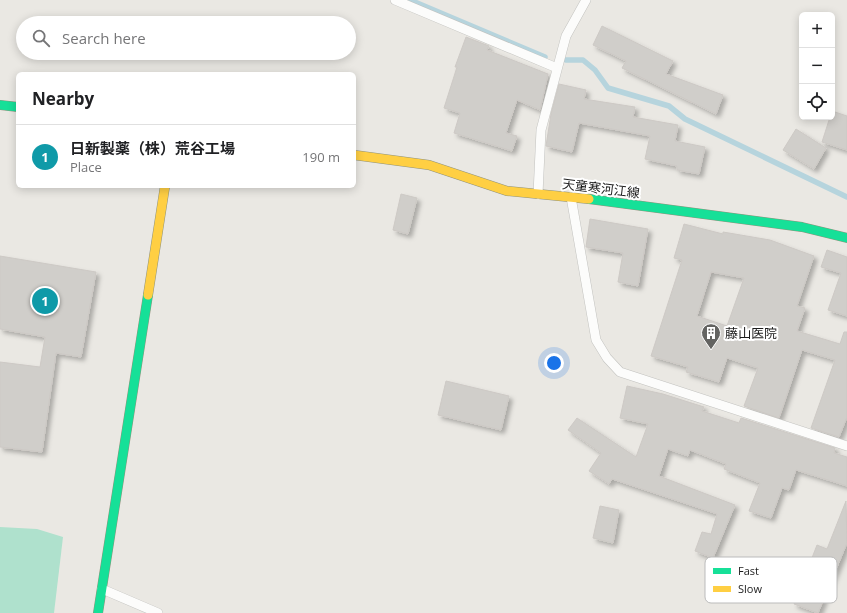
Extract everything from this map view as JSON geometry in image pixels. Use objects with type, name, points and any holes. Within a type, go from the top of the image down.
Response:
[{"type":"main road","points":[[0,105],[16,107]]},
{"type":"main road","name":"天童寒河江線","points":[[356,155],[429,165],[507,190],[802,227],[847,238]]},
{"type":"main road","points":[[98,613],[164,188]]},
{"type":"lane","points":[[395,0],[557,68]]},
{"type":"lane","points":[[538,194],[541,130],[566,36],[586,0]]},
{"type":"lane","points":[[571,197],[596,340],[607,358],[620,372],[847,446]]},
{"type":"lane","points":[[102,588],[158,613]]},
{"type":"green space","points":[[0,527],[37,529],[63,537],[54,613],[0,613]]},
{"type":"building","points":[[602,26],[673,61],[666,74],[723,95],[716,114],[622,68],[626,61],[593,45]]},
{"type":"building","points":[[466,37],[489,46],[487,50],[548,74],[540,110],[517,100],[506,133],[517,136],[512,151],[454,133],[460,113],[444,108],[457,67],[455,67]]},
{"type":"building","points":[[559,84],[586,90],[584,99],[635,107],[633,117],[678,125],[675,141],[705,147],[699,174],[677,170],[677,166],[645,159],[650,136],[579,123],[572,152],[546,146],[551,114]]},
{"type":"building","points":[[835,112],[847,116],[847,150],[822,142],[829,120],[835,120]]},
{"type":"building","points":[[796,129],[826,148],[814,169],[783,150]]},
{"type":"building","points":[[401,194],[417,198],[408,234],[393,230]]},
{"type":"building","points":[[590,219],[648,229],[638,286],[618,282],[623,253],[586,247]]},
{"type":"building","points":[[684,224],[723,234],[723,232],[770,240],[814,256],[797,306],[805,308],[797,331],[840,344],[844,332],[847,332],[847,417],[839,437],[811,428],[835,360],[802,350],[779,418],[744,406],[758,368],[727,358],[719,382],[686,372],[688,367],[651,356],[682,260],[674,258]],"holes":[[[711,272],[744,278],[727,326],[697,316]]]},
{"type":"building","points":[[827,250],[847,257],[847,316],[828,310],[841,273],[821,267]]},
{"type":"building","points":[[0,256],[96,272],[81,357],[56,353],[42,452],[0,447],[0,362],[40,367],[45,337],[0,329]]},
{"type":"building","points":[[446,381],[509,396],[501,430],[438,415]]},
{"type":"building","points":[[627,386],[663,394],[704,407],[702,411],[739,423],[741,418],[835,448],[834,453],[847,457],[847,486],[796,470],[789,490],[782,488],[771,518],[749,511],[760,483],[724,469],[726,464],[690,450],[688,456],[668,449],[659,476],[735,505],[713,557],[710,557],[695,551],[702,532],[711,534],[717,514],[612,479],[609,484],[589,471],[601,453],[568,430],[577,418],[636,457],[648,424],[620,418]]},
{"type":"building","points":[[846,501],[847,543],[837,567],[837,557],[812,557],[817,545],[827,549]]},
{"type":"building","points":[[600,506],[619,510],[613,543],[593,538]]},
{"type":"building","points":[[794,603],[822,603],[818,613]]},
{"type":"waterway","points":[[410,0],[545,57]]},
{"type":"waterway","points":[[566,60],[583,60],[595,70],[608,88],[669,106],[685,119],[847,197]]},
{"type":"traffic: fast","points":[[0,105],[16,107]]},
{"type":"traffic: fast","points":[[589,199],[802,227],[847,238]]},
{"type":"traffic: fast","points":[[98,613],[148,295]]},
{"type":"traffic: slow","points":[[356,155],[429,165],[507,191],[589,199]]},
{"type":"traffic: slow","points":[[148,295],[165,188]]},
{"type":"place","name":"日新製薬（株）荒谷工場","points":[[45,301]]},
{"type":"place","name":"藤山医院","points":[[711,350]]}]
